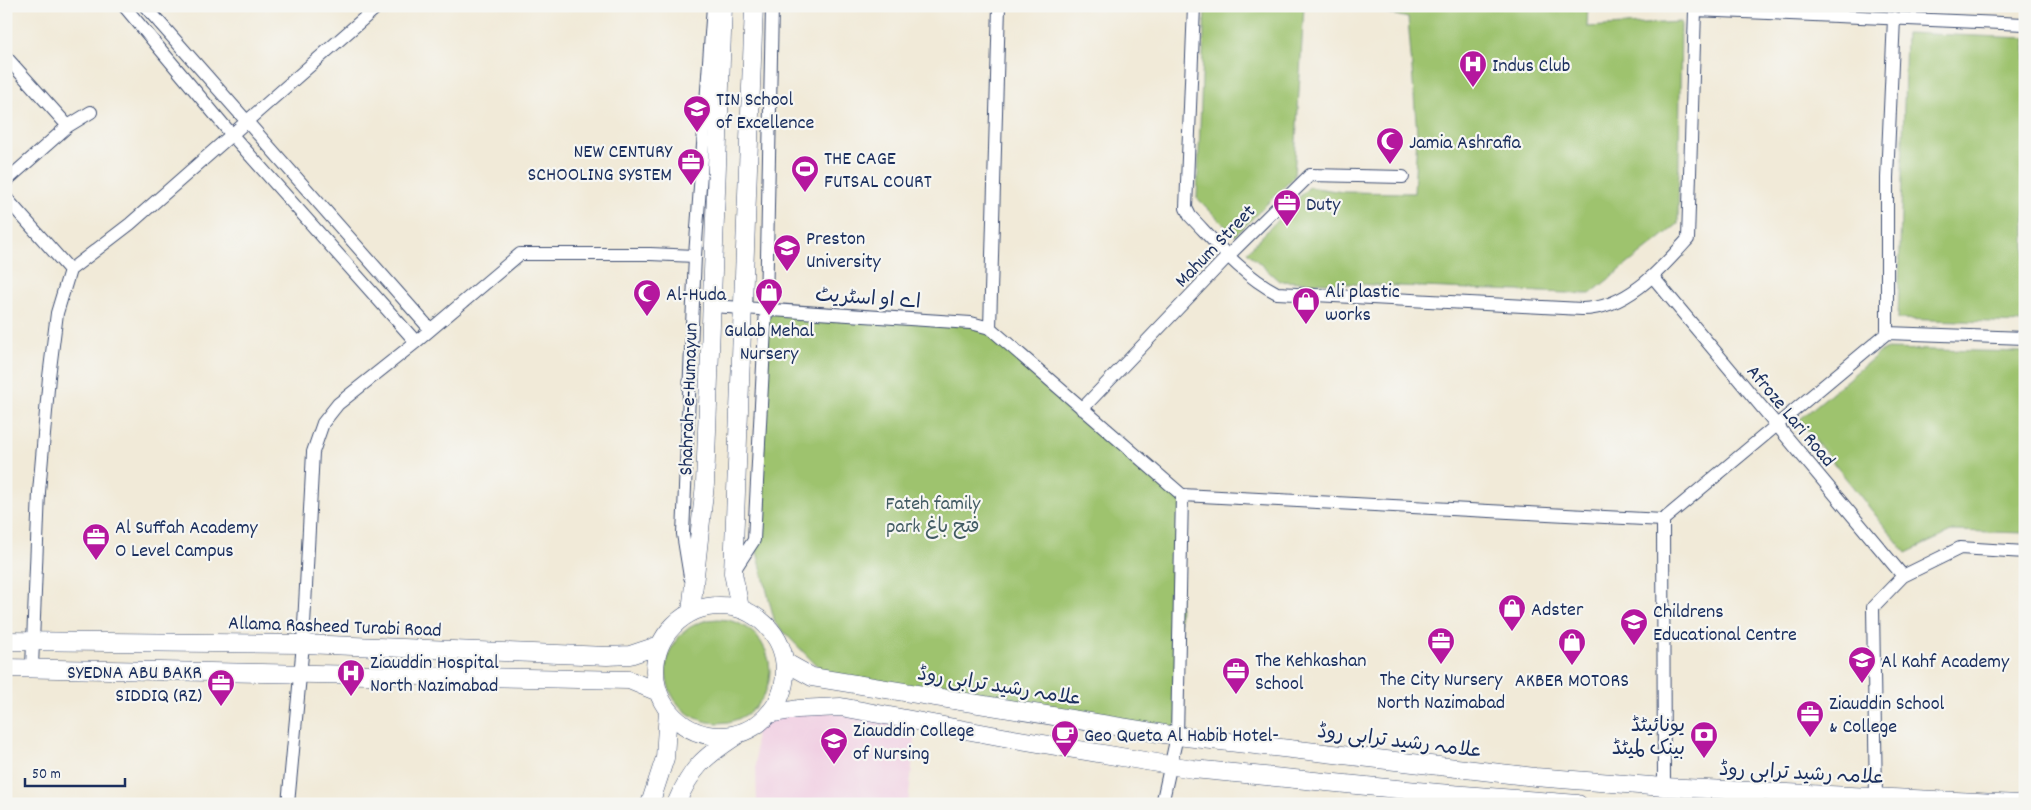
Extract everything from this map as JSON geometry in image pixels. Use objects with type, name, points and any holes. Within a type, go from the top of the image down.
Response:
[{"type":"main road","name":"Shahrah-e-Humayun","points":[[691,612],[692,591],[699,558],[705,484],[723,6]]},
{"type":"main road","points":[[740,608],[733,573],[754,6]]},
{"type":"main road","points":[[676,804],[686,780],[707,755],[738,734],[755,726],[769,714],[782,689],[785,662],[780,644],[770,629],[756,616],[740,608],[723,605],[707,606],[691,612],[676,622],[660,645],[655,671],[658,692],[668,710],[683,724],[702,733],[720,736],[738,734]]},
{"type":"main road","name":"Allama Rasheed Turabi Road","points":[[6,641],[303,644],[607,656],[630,655],[660,645]]},
{"type":"main road","name":"علامہ رشید ترابی روڈ","points":[[785,662],[812,677],[1177,736],[1535,777],[1664,787],[2019,804]]},
{"type":"main road","points":[[6,668],[32,667],[629,680],[658,692]]},
{"type":"main road","points":[[769,714],[798,709],[841,707],[1014,739],[1172,765],[1438,793],[1578,804]]},
{"type":"main road","points":[[650,804],[665,758],[668,710]]},
{"type":"street","points":[[124,6],[232,135],[416,342]]},
{"type":"street","points":[[145,6],[430,329]]},
{"type":"street","points":[[32,667],[39,492],[49,377],[57,313],[70,270],[130,224],[378,6]]},
{"type":"street","points":[[692,591],[683,534],[695,256],[713,6]]},
{"type":"street","points":[[733,573],[754,540],[766,308],[772,6]]},
{"type":"street","points":[[999,6],[990,328],[1011,344],[1082,409],[1182,495],[1663,520],[1887,333],[2025,338]]},
{"type":"street","points":[[1194,6],[1186,208],[1190,216],[1228,256],[1265,288],[1276,293],[1582,309],[1607,305],[1653,277],[1688,239],[1695,10],[2025,24]]},
{"type":"street","points":[[1887,333],[1887,178],[1894,18]]},
{"type":"street","points":[[6,57],[68,126]]},
{"type":"street","points":[[6,181],[68,126],[91,112]]},
{"type":"street","name":"Mahum Street","points":[[1082,409],[1228,256],[1310,175],[1403,177]]},
{"type":"street","points":[[6,198],[70,270]]},
{"type":"street","points":[[288,804],[301,673],[313,452],[324,423],[338,404],[416,342],[520,254],[695,256]]},
{"type":"street","name":"Afroze Lari Road","points":[[1653,277],[1903,576]]},
{"type":"street","name":"اے او اسٹریٹ","points":[[712,306],[766,308],[971,323],[990,328]]},
{"type":"street","points":[[1162,804],[1177,736],[1182,495]]},
{"type":"street","points":[[1663,520],[1664,787]]},
{"type":"street","points":[[1876,798],[1873,607],[1903,576],[1960,548],[2025,552]]},
{"type":"shaded area","name":"Ziauddin College of Nursing","points":[[798,709],[917,721],[908,804],[757,804],[755,726],[769,714]]},
{"type":"green space","points":[[1205,6],[1304,6],[1294,177],[1235,236],[1197,198]]},
{"type":"green space","points":[[1387,6],[1588,6],[1587,27],[1681,22],[1678,224],[1590,294],[1279,281],[1247,252],[1309,187],[1343,192],[1414,193],[1417,134],[1408,18],[1387,13]]},
{"type":"green space","points":[[1906,33],[2025,38],[2025,323],[1898,319]]},
{"type":"green space","name":"Fateh family park فتح باغ","points":[[766,308],[990,328],[1182,500],[1177,736],[825,674],[775,623],[754,540]]},
{"type":"green space","points":[[1884,349],[2025,352],[2025,533],[1953,531],[1906,553],[1799,420]]},
{"type":"green space","points":[[718,619],[738,623],[755,634],[766,651],[770,671],[766,691],[755,708],[738,719],[718,723],[698,719],[681,708],[670,691],[666,671],[670,651],[681,634],[698,623]]},
{"type":"place","name":"Indus Club","points":[[1473,88]]},
{"type":"place","name":"TIN School of Excellence","points":[[697,133]]},
{"type":"place","name":"Jamia Ashrafia","points":[[1390,165]]},
{"type":"place","name":"NEW CENTURY SCHOOLING SYSTEM","points":[[691,186]]},
{"type":"place","name":"THE CAGE FUTSAL COURT","points":[[805,193]]},
{"type":"place","name":"Duty","points":[[1287,227]]},
{"type":"place","name":"Preston University","points":[[787,272]]},
{"type":"place","name":"Gulab Mehal Nursery","points":[[769,316]]},
{"type":"place","name":"Al-Huda","points":[[647,317]]},
{"type":"place","name":"Ali plastic works","points":[[1306,325]]},
{"type":"place","name":"Al Suffah Academy O Level Campus","points":[[96,561]]},
{"type":"place","name":"Adster","points":[[1512,632]]},
{"type":"place","name":"Childrens Educational Centre","points":[[1634,646]]},
{"type":"place","name":"The City Nursery North Nazimabad","points":[[1441,665]]},
{"type":"place","name":"AKBER MOTORS","points":[[1572,666]]},
{"type":"place","name":"Al Kahf Academy","points":[[1862,684]]},
{"type":"place","name":"The Kehkashan School","points":[[1236,695]]},
{"type":"place","name":"Ziauddin Hospital North Nazimabad","points":[[351,697]]},
{"type":"place","name":"SYEDNA ABU BAKR SIDDIQ (RZ)","points":[[221,707]]},
{"type":"place","name":"Ziauddin School & College","points":[[1810,738]]},
{"type":"place","name":"Geo Queta Al Habib Hotel-","points":[[1065,758]]},
{"type":"place","name":"یونائیٹڈ بینک لمیٹڈ","points":[[1704,759]]},
{"type":"place","name":"Ziauddin College of Nursing","points":[[834,765]]}]
